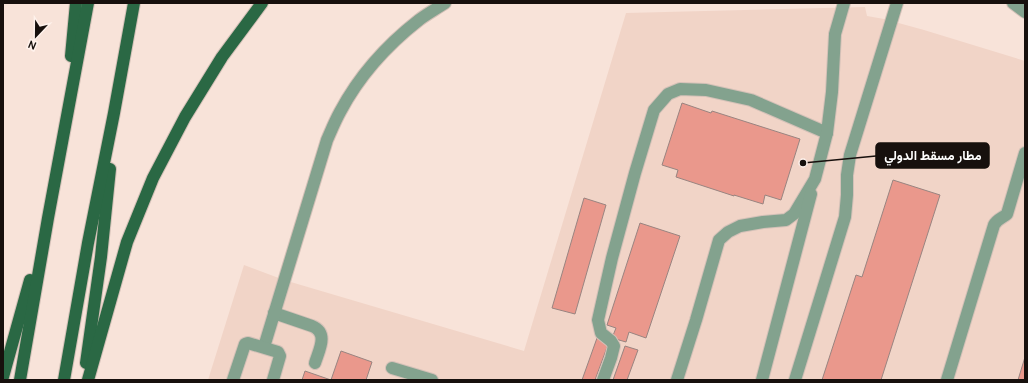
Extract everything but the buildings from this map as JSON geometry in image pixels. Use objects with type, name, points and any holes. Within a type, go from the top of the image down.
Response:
[{"type":"main road","points":[[65,127],[76,3]]},
{"type":"main road","points":[[20,380],[48,218],[88,3]]},
{"type":"main road","points":[[64,380],[88,243],[134,3]]},
{"type":"main road","points":[[88,380],[127,242],[153,178],[185,117],[222,57],[262,3]]},
{"type":"main road","points":[[84,380],[101,257],[114,113]]},
{"type":"main road","points":[[3,378],[48,218]]},
{"type":"lane","points":[[264,347],[327,140],[340,112],[356,85],[375,61],[402,34],[420,19],[445,3]]},
{"type":"lane","points":[[762,380],[827,133],[832,92],[834,34],[844,3]]},
{"type":"lane","points":[[795,380],[842,228],[846,206],[850,154],[897,3]]},
{"type":"lane","points":[[1012,3],[1025,12]]},
{"type":"lane","points":[[603,380],[614,346],[611,341],[601,333],[598,320],[612,258],[654,110],[668,94],[680,89],[706,90],[751,100],[827,133]]},
{"type":"lane","points":[[947,380],[994,225],[998,220],[1007,214],[1025,153]]},
{"type":"lane","points":[[677,380],[719,240],[728,232],[740,226],[786,220],[794,214],[815,179]]},
{"type":"lane","points":[[274,314],[312,326],[320,331],[322,340],[316,363]]},
{"type":"lane","points":[[233,380],[245,344],[248,343],[264,347],[280,354],[273,380]]},
{"type":"lane","points":[[392,368],[432,380]]},
{"type":"shaded area","points":[[865,7],[867,16],[924,30],[1025,61],[1025,380],[208,380],[244,265],[284,280],[524,351],[626,13]]},
{"type":"place","name":"مطار مسقط الدولي","points":[[803,163]]}]
